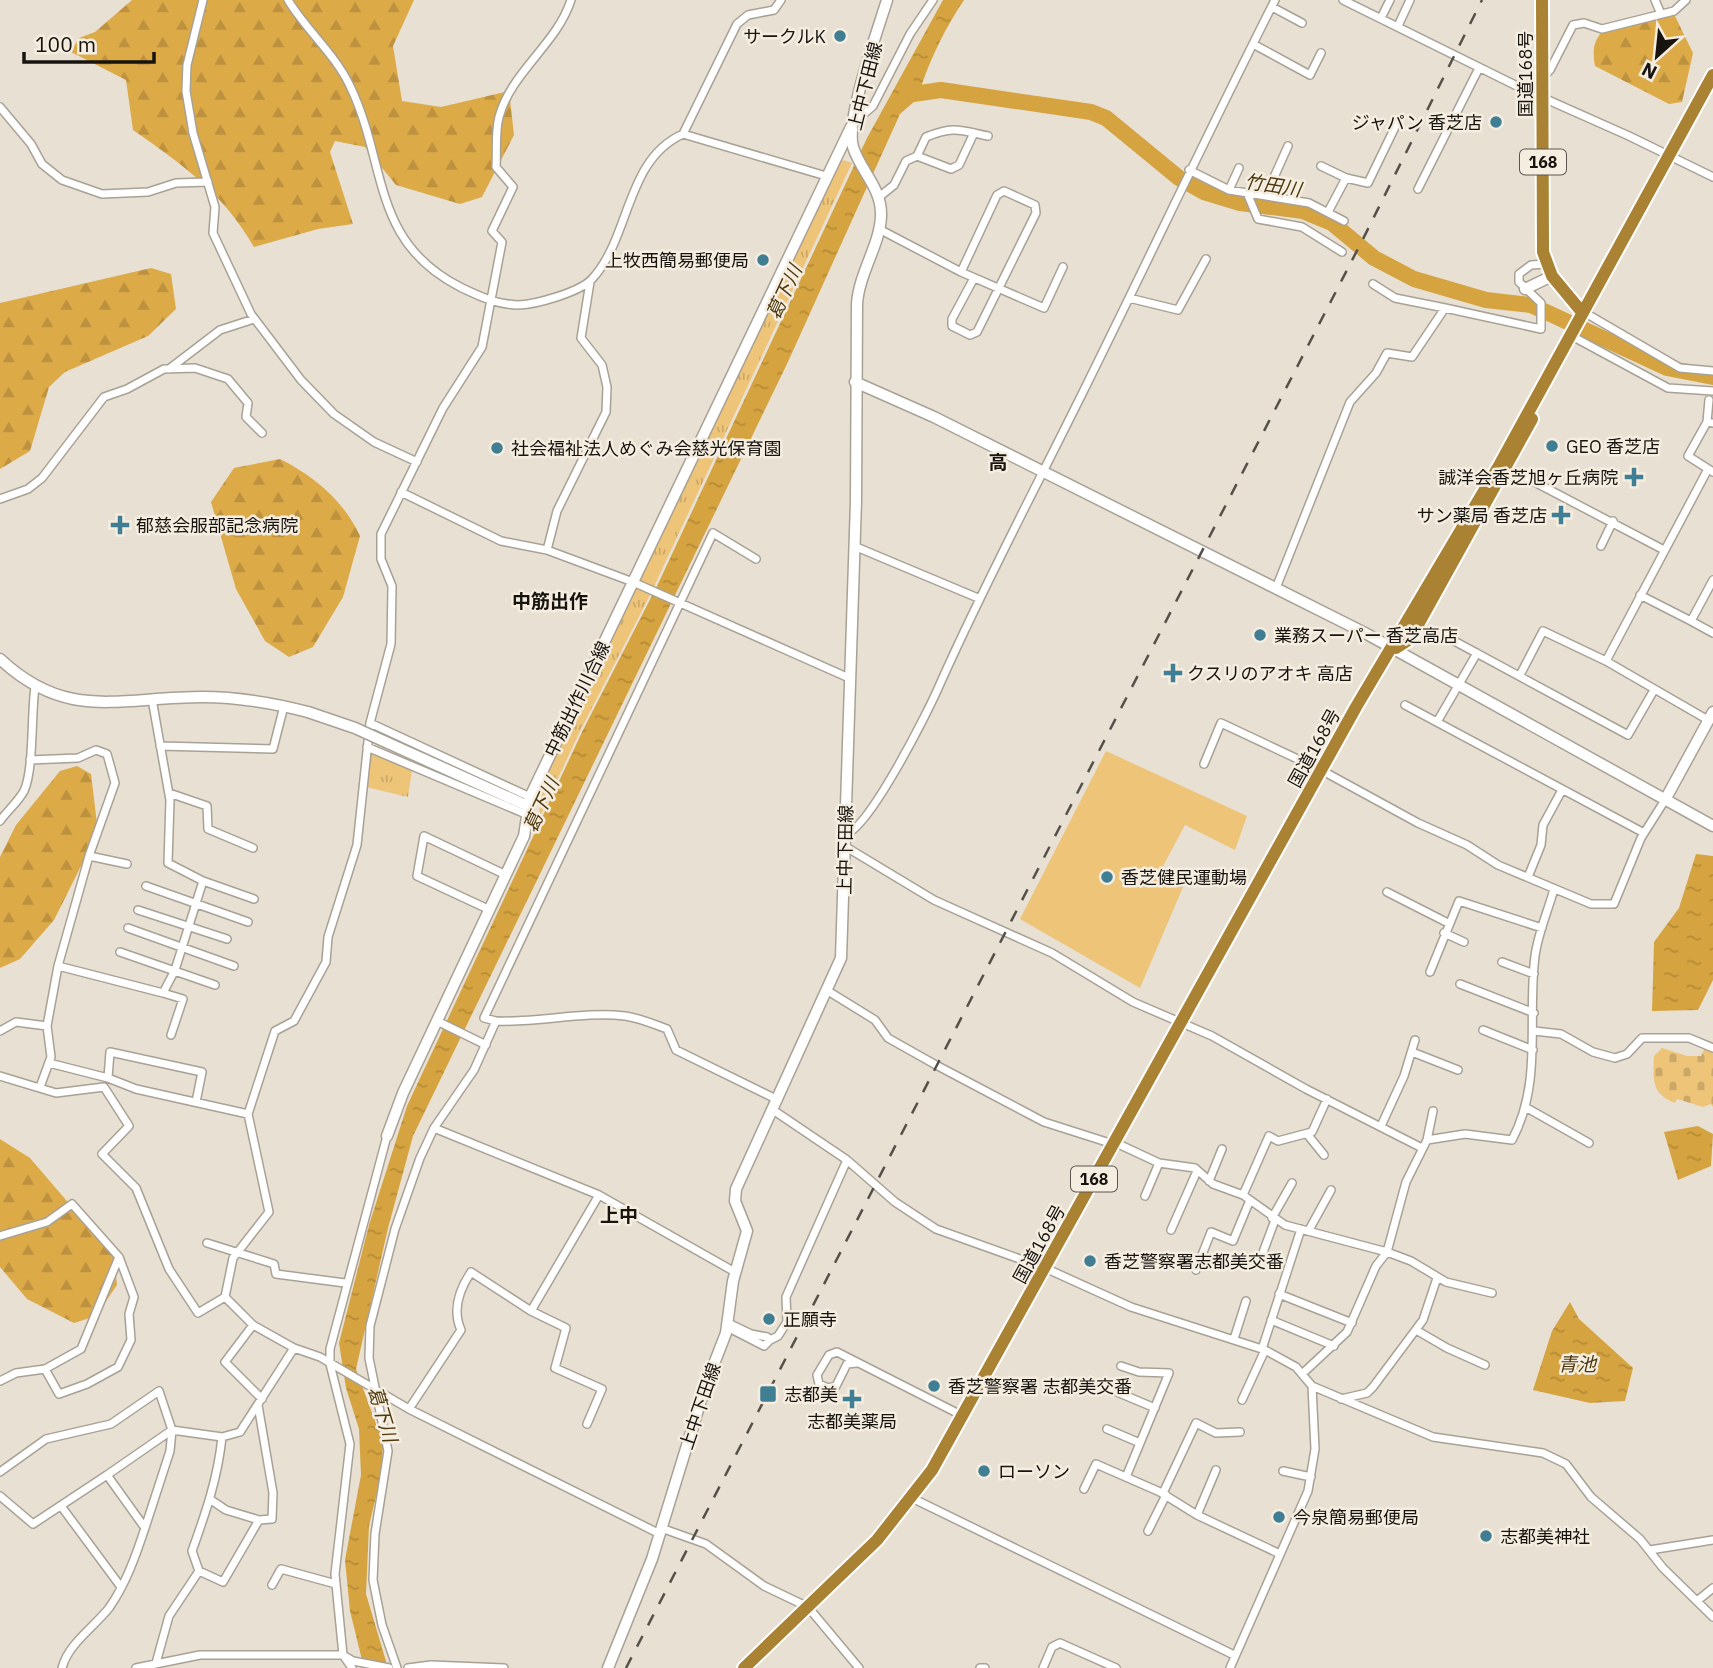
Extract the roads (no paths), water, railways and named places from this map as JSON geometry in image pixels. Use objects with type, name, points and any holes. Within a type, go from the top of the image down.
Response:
[{"type":"highway","name":"国道168号","points":[[1542,0],[1542,97],[1549,270]]},
{"type":"highway","name":"168","points":[[1580,313],[1713,75]]},
{"type":"highway","points":[[1549,270],[1580,313]]},
{"type":"highway","name":"国道168号","points":[[744,1668],[877,1540],[912,1498],[963,1416],[1321,770],[1393,650],[1410,639],[1503,466],[1580,313]]},
{"type":"main road","name":"上中下田線","points":[[608,1668],[661,1531],[705,1387],[728,1325],[735,1272],[747,1231],[735,1195],[828,990],[838,966],[843,943],[858,291],[879,229],[879,197],[855,150],[852,123],[887,0]]},
{"type":"main road","name":"中筋出作川合線","points":[[387,1136],[403,1093],[440,1022],[524,836],[529,806],[852,123]]},
{"type":"main road","points":[[1525,289],[1549,270]]},
{"type":"main road","points":[[855,383],[934,417],[1276,588],[1713,826]]},
{"type":"main road","points":[[0,659],[35,687],[79,701],[226,698],[308,712],[344,723],[529,806]]},
{"type":"main road","points":[[1665,800],[1711,716]]},
{"type":"street","points":[[203,0],[187,65],[186,91],[193,133],[215,207],[213,233],[254,319],[275,349],[334,414],[373,442],[417,462]]},
{"type":"street","points":[[288,0],[351,88],[399,235],[428,266],[452,283],[490,302],[528,305],[590,282]]},
{"type":"street","points":[[0,1076],[56,1093],[104,1087],[129,1126],[102,1154],[136,1188],[169,1269],[198,1313],[225,1297],[233,1258],[269,1212],[248,1114],[275,1031],[294,1021],[326,962],[328,937],[357,845],[370,723],[391,644],[391,586],[381,559],[381,534],[443,408],[482,347],[502,242],[492,231],[513,187],[496,167],[499,117],[518,80],[565,19],[571,0]]},
{"type":"street","points":[[547,550],[557,511],[606,412],[607,387],[602,365],[581,338],[590,282],[608,251],[649,161],[667,141],[682,134],[737,24],[748,15],[774,10],[781,0]]},
{"type":"street","points":[[852,123],[873,106],[910,34],[933,0]]},
{"type":"street","points":[[1343,0],[1358,4],[1479,68],[1669,154],[1713,177]]},
{"type":"street","points":[[1381,18],[1390,0]]},
{"type":"street","points":[[1398,26],[1410,0]]},
{"type":"street","points":[[1655,0],[1661,14]]},
{"type":"street","points":[[1543,77],[1550,70],[1573,25],[1584,23],[1602,29],[1674,11],[1686,0]]},
{"type":"street","points":[[846,834],[868,815],[929,709],[978,598],[1043,473],[1188,171],[1273,4],[1302,23]]},
{"type":"street","points":[[1253,44],[1310,75],[1321,53]]},
{"type":"street","points":[[1418,189],[1479,68]]},
{"type":"street","points":[[0,107],[31,144],[42,164],[62,180],[102,194],[148,192],[176,183],[208,182]]},
{"type":"street","points":[[1321,166],[1346,178],[1368,183],[1396,123]]},
{"type":"street","points":[[879,197],[894,185],[906,161],[917,156],[926,137],[950,128],[988,136]]},
{"type":"street","points":[[917,156],[951,169],[959,165],[974,133]]},
{"type":"street","points":[[682,134],[827,176]]},
{"type":"street","points":[[1266,195],[1288,146]]},
{"type":"street","points":[[1229,190],[1239,168]]},
{"type":"street","points":[[1188,171],[1229,190],[1248,195],[1295,199],[1344,221]]},
{"type":"street","points":[[1328,212],[1346,178]]},
{"type":"street","points":[[961,272],[997,195],[1004,191],[1035,205],[1036,213],[977,332],[970,335],[953,326],[952,319],[974,278]]},
{"type":"street","points":[[1248,195],[1258,219],[1302,227],[1342,252]]},
{"type":"street","points":[[879,229],[961,272],[1044,308],[1063,267]]},
{"type":"street","points":[[1129,298],[1178,310],[1206,258]]},
{"type":"street","points":[[1373,284],[1395,298],[1541,329],[1541,303],[1519,282],[1524,268],[1549,270]]},
{"type":"street","points":[[1276,588],[1350,402],[1376,373],[1387,353],[1412,357],[1445,308]]},
{"type":"street","points":[[1580,313],[1680,368],[1711,370]]},
{"type":"street","points":[[0,499],[28,489],[42,478],[104,397],[169,369],[220,330],[254,319]]},
{"type":"street","points":[[1568,338],[1668,388],[1713,391]]},
{"type":"street","points":[[169,369],[195,368],[228,379],[248,403],[246,417],[262,433]]},
{"type":"street","points":[[1606,661],[1664,550],[1711,471],[1688,456],[1710,423],[1709,400]]},
{"type":"street","points":[[1503,466],[1613,521],[1664,550]]},
{"type":"street","points":[[401,492],[501,541],[547,550],[646,587],[849,678]]},
{"type":"street","points":[[1601,547],[1613,521]]},
{"type":"street","points":[[756,559],[713,533],[484,1018],[496,1021],[542,1021],[601,1015],[637,1018],[667,1029],[676,1050],[775,1105],[847,1160],[895,1202],[936,1229],[1045,1268],[1131,1307],[1264,1350],[1289,1362],[1312,1386],[1433,1437],[1553,1455],[1566,1464],[1591,1497],[1650,1550],[1713,1617]]},
{"type":"street","points":[[854,546],[978,598]]},
{"type":"street","points":[[1691,621],[1713,580]]},
{"type":"street","points":[[1640,595],[1713,633]]},
{"type":"street","points":[[1520,675],[1543,631],[1606,661],[1654,690],[1711,716]]},
{"type":"street","points":[[1445,636],[1628,735],[1654,690]]},
{"type":"street","points":[[1437,722],[1456,685],[1477,653]]},
{"type":"street","points":[[1,816],[24,792],[30,760],[35,687]]},
{"type":"street","points":[[152,699],[169,793],[168,863],[203,881],[254,899]]},
{"type":"street","points":[[1405,705],[1644,833]]},
{"type":"street","points":[[160,746],[273,749],[284,706]]},
{"type":"street","points":[[370,723],[529,806]]},
{"type":"street","points":[[1204,764],[1222,723],[1321,770],[1418,823],[1467,845],[1498,865],[1591,904],[1614,904],[1644,833],[1653,824],[1665,800]]},
{"type":"street","points":[[368,747],[529,806]]},
{"type":"street","points":[[30,760],[78,758],[96,750],[107,754],[115,783],[89,856],[58,966],[47,1026],[49,1063],[40,1087]]},
{"type":"street","points":[[1528,877],[1541,845],[1543,825],[1562,790]]},
{"type":"street","points":[[169,793],[207,806],[208,829],[253,848]]},
{"type":"street","points":[[490,910],[417,876],[424,836],[506,875]]},
{"type":"street","points":[[846,847],[934,900],[1052,953],[1133,1002],[1181,1021],[1422,1148]]},
{"type":"street","points":[[89,856],[127,864]]},
{"type":"street","points":[[163,993],[175,970],[203,881]]},
{"type":"street","points":[[146,886],[248,922]]},
{"type":"street","points":[[1427,1140],[1465,1134],[1513,1140],[1527,1108],[1534,1031],[1534,974],[1542,928],[1554,889]]},
{"type":"street","points":[[1387,892],[1448,923]]},
{"type":"street","points":[[1430,972],[1459,901],[1542,928]]},
{"type":"street","points":[[138,909],[227,939]]},
{"type":"street","points":[[128,928],[234,966]]},
{"type":"street","points":[[1444,933],[1464,942]]},
{"type":"street","points":[[120,952],[215,985]]},
{"type":"street","points":[[1502,962],[1534,974]]},
{"type":"street","points":[[58,966],[183,999],[171,1035]]},
{"type":"street","points":[[1460,984],[1534,1013]]},
{"type":"street","points":[[828,990],[875,1020],[888,1038],[1044,1122],[1114,1143],[1159,1163],[1181,1164],[1197,1171],[1209,1181],[1243,1195],[1274,1219],[1367,1250],[1387,1252],[1419,1265],[1437,1278],[1492,1293]]},
{"type":"street","points":[[397,1668],[382,1625],[373,1580],[375,1534],[388,1451],[369,1358],[370,1326],[395,1229],[434,1128],[474,1070],[496,1021]]},
{"type":"street","points":[[0,1031],[16,1022],[47,1026]]},
{"type":"street","points":[[440,1022],[486,1045]]},
{"type":"street","points":[[1482,1030],[1533,1050]]},
{"type":"street","points":[[1534,1031],[1561,1034],[1593,1052],[1615,1058],[1627,1054],[1642,1038],[1689,1038],[1713,1048]]},
{"type":"street","points":[[1381,1126],[1415,1040]]},
{"type":"street","points":[[108,1077],[110,1052],[202,1072],[196,1102]]},
{"type":"street","points":[[1412,1052],[1458,1070]]},
{"type":"street","points":[[49,1063],[108,1077],[136,1089],[248,1114]]},
{"type":"street","points":[[1243,1195],[1269,1136],[1278,1141],[1312,1132],[1327,1099]]},
{"type":"street","points":[[1527,1108],[1590,1143]]},
{"type":"street","points":[[1302,1374],[1335,1346],[1352,1323],[1376,1266],[1387,1252],[1402,1193],[1427,1140],[1433,1111]]},
{"type":"street","points":[[434,1128],[599,1195],[735,1272]]},
{"type":"street","points":[[1307,1134],[1324,1155]]},
{"type":"street","points":[[387,1136],[331,1338],[332,1366],[350,1444],[349,1470],[337,1539],[335,1584],[343,1655],[353,1664],[389,1668]]},
{"type":"street","points":[[1209,1181],[1222,1149]]},
{"type":"street","points":[[728,1325],[764,1346],[778,1336],[787,1322],[786,1297],[847,1160]]},
{"type":"street","points":[[1145,1196],[1159,1163]]},
{"type":"street","points":[[1171,1230],[1197,1171]]},
{"type":"street","points":[[1262,1255],[1274,1219],[1292,1183]]},
{"type":"street","points":[[1242,1400],[1264,1350],[1279,1294],[1305,1230],[1331,1190]]},
{"type":"street","points":[[531,1311],[599,1195]]},
{"type":"street","points":[[1196,1270],[1211,1232],[1233,1241],[1250,1200]]},
{"type":"street","points":[[0,1236],[47,1222],[72,1204],[119,1256],[134,1297],[129,1314],[131,1340],[118,1367],[87,1384],[59,1394],[45,1369]]},
{"type":"street","points":[[207,1243],[274,1264],[276,1274],[345,1283]]},
{"type":"street","points":[[0,1381],[16,1373],[45,1369],[81,1349],[119,1256]]},
{"type":"street","points":[[409,1409],[461,1330],[455,1317],[460,1289],[471,1272],[531,1311],[566,1328],[555,1368],[602,1389],[587,1424]]},
{"type":"street","points":[[1340,1399],[1367,1393],[1373,1388],[1428,1309],[1437,1278]]},
{"type":"street","points":[[1279,1294],[1352,1323]]},
{"type":"street","points":[[225,1297],[253,1325],[375,1387],[409,1409],[661,1531],[706,1544],[764,1586],[808,1607],[859,1668]]},
{"type":"street","points":[[1234,1339],[1246,1301]]},
{"type":"street","points":[[1271,1320],[1335,1346]]},
{"type":"street","points":[[211,1500],[226,1510],[259,1520],[272,1519],[273,1493],[260,1402],[225,1362],[253,1325]]},
{"type":"street","points":[[1416,1329],[1457,1353],[1485,1365]]},
{"type":"street","points":[[0,1496],[33,1524],[172,1430],[222,1437],[240,1432],[294,1348]]},
{"type":"street","points":[[857,1363],[847,1364],[836,1386],[828,1388],[819,1384],[817,1376],[829,1354],[837,1352],[963,1416]]},
{"type":"street","points":[[1121,1366],[1139,1372],[1169,1373],[1126,1477]]},
{"type":"street","points":[[1230,1668],[1311,1477],[1315,1449],[1312,1386]]},
{"type":"street","points":[[1112,1390],[1154,1408]]},
{"type":"street","points":[[0,1472],[46,1439],[110,1424],[159,1391],[172,1430],[170,1451],[132,1566],[110,1606],[65,1657],[62,1668]]},
{"type":"street","points":[[1148,1531],[1196,1423],[1216,1433],[1240,1432]]},
{"type":"street","points":[[1107,1429],[1140,1443]]},
{"type":"street","points":[[222,1437],[211,1500],[192,1551],[199,1571],[223,1582],[259,1520]]},
{"type":"street","points":[[1084,1489],[1096,1464],[1164,1494],[1196,1515],[1280,1554]]},
{"type":"street","points":[[1196,1515],[1216,1470]]},
{"type":"street","points":[[1283,1471],[1311,1477]]},
{"type":"street","points":[[107,1475],[145,1528]]},
{"type":"street","points":[[912,1498],[1234,1656]]},
{"type":"street","points":[[61,1506],[121,1587]]},
{"type":"street","points":[[1650,1550],[1713,1540]]},
{"type":"street","points":[[272,1585],[281,1569],[335,1584]]},
{"type":"street","points":[[156,1663],[169,1616],[199,1571]]},
{"type":"street","points":[[1696,1601],[1713,1588]]},
{"type":"street","points":[[1043,1668],[1052,1647],[1060,1643],[1116,1668]]},
{"type":"street","points":[[136,1668],[200,1655],[343,1655]]},
{"type":"street","points":[[408,1668],[439,1665],[504,1668]]},
{"type":"water","points":[[943,0],[964,0],[940,40],[926,73],[922,84],[927,96],[916,100],[900,114],[787,364],[413,1136],[388,1228],[356,1369],[383,1443],[382,1471],[369,1526],[366,1594],[388,1668],[364,1668],[350,1611],[345,1560],[361,1475],[359,1429],[346,1388],[339,1343],[369,1225],[407,1106],[583,730],[658,584],[867,138]]},
{"type":"water","points":[[1696,854],[1713,856],[1713,980],[1698,1010],[1652,1011],[1654,942],[1679,908]]},
{"type":"water","points":[[1698,1126],[1713,1134],[1711,1166],[1678,1180],[1664,1132]]},
{"type":"water","name":"青池","points":[[1570,1302],[1579,1319],[1633,1368],[1625,1401],[1590,1403],[1533,1390],[1552,1331]]},
{"type":"waterway","name":"竹田川","points":[[906,95],[941,90],[1091,112],[1106,118],[1179,178],[1204,192],[1240,203],[1303,211],[1332,223],[1374,258],[1414,279],[1486,300],[1531,305],[1667,368],[1713,377]]},
{"type":"railway","points":[[626,1668],[1363,239],[1482,0]]},
{"type":"place","name":"サークルK","points":[[840,36]]},
{"type":"place","name":"ジャパン 香芝店","points":[[1496,122]]},
{"type":"place","name":"上牧西簡易郵便局","points":[[763,260]]},
{"type":"place","name":"GEO 香芝店","points":[[1552,446]]},
{"type":"place","name":"社会福祉法人めぐみ会慈光保育園","points":[[497,448]]},
{"type":"place","name":"誠洋会香芝旭ヶ丘病院","points":[[1634,477]]},
{"type":"place","name":"サン薬局 香芝店","points":[[1561,515]]},
{"type":"place","name":"郁慈会服部記念病院","points":[[120,525]]},
{"type":"place","name":"業務スーパー 香芝高店","points":[[1260,635]]},
{"type":"place","name":"クスリのアオキ 高店","points":[[1173,673]]},
{"type":"place","name":"香芝健民運動場","points":[[1107,877]]},
{"type":"place","name":"香芝警察署志都美交番","points":[[1090,1261]]},
{"type":"place","name":"正願寺","points":[[769,1319]]},
{"type":"place","name":"香芝警察署 志都美交番","points":[[934,1386]]},
{"type":"place","name":"志都美","points":[[768,1394]]},
{"type":"place","name":"志都美薬局","points":[[852,1399]]},
{"type":"place","name":"ローソン","points":[[984,1471]]},
{"type":"place","name":"今泉簡易郵便局","points":[[1279,1517]]},
{"type":"place","name":"志都美神社","points":[[1486,1536]]},
{"type":"district","name":"高","points":[[998,462]]},
{"type":"district","name":"中筋出作","points":[[550,601]]},
{"type":"district","name":"上中","points":[[619,1215]]},
{"type":"water label","name":"葛下川","points":[[784,292]]},
{"type":"water label","name":"葛下川","points":[[541,805]]},
{"type":"water label","name":"葛下川","points":[[383,1414]]}]
